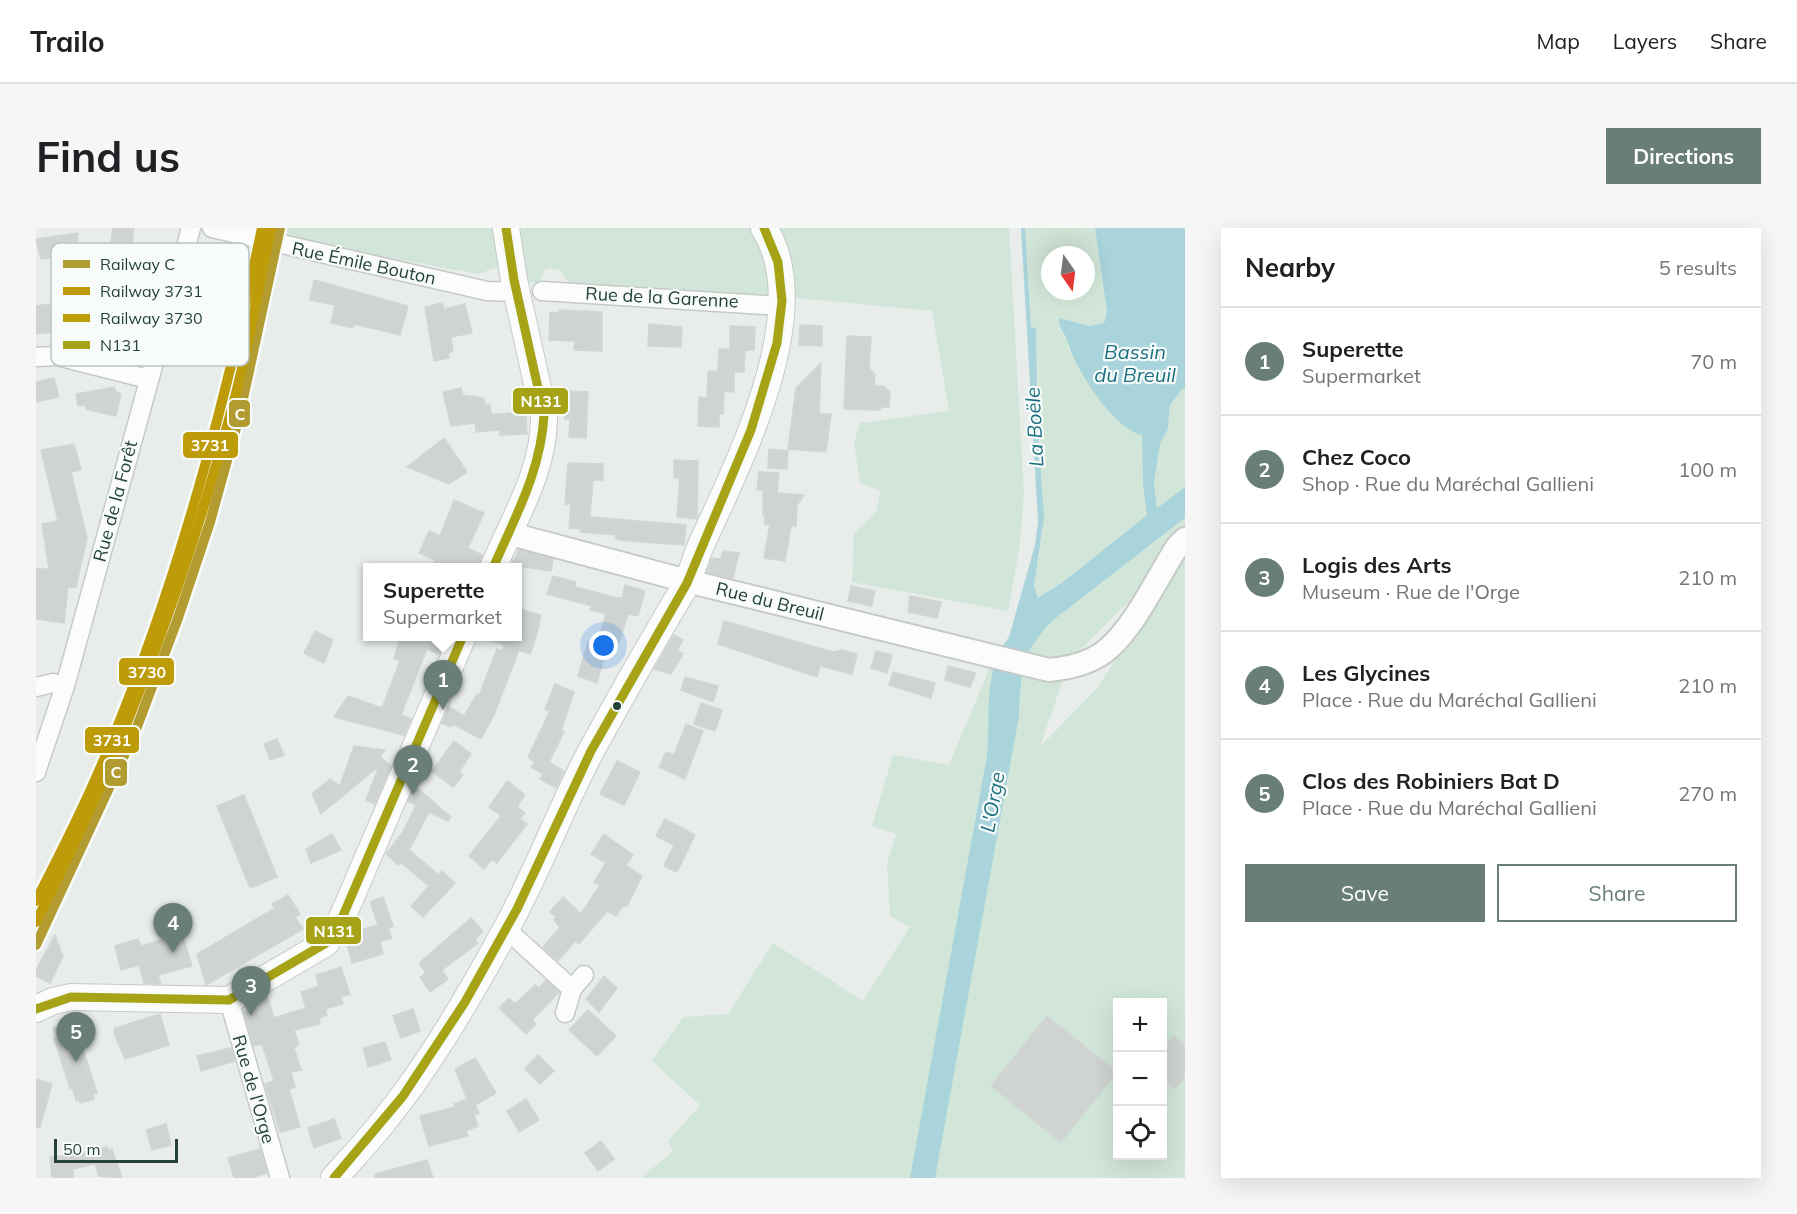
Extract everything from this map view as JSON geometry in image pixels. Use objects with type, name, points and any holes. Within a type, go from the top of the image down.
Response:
[{"type":"main road","points":[[495,563],[511,534],[540,460],[544,436],[544,415],[515,286],[506,228]]},
{"type":"main road","points":[[515,286],[526,228]]},
{"type":"main road","points":[[334,1178],[388,1117],[415,1078],[506,929],[576,780],[687,581],[754,429],[781,322],[783,286],[780,269],[776,251],[764,228]]},
{"type":"main road","points":[[36,1009],[53,1001],[71,997],[229,1000],[326,943],[336,928],[460,641]]},
{"type":"street","name":"Rue de la Forêt","points":[[187,243],[191,228]]},
{"type":"street","name":"Rue Émile Bouton","points":[[212,228],[487,291],[515,286]]},
{"type":"street","name":"Rue de la Garenne","points":[[542,291],[781,306]]},
{"type":"street","points":[[36,357],[51,356]]},
{"type":"street","points":[[97,366],[148,379]]},
{"type":"street","name":"Rue de la Forêt","points":[[36,772],[65,686],[152,366]]},
{"type":"street","name":"Rue du Breuil","points":[[511,534],[687,581],[1049,670],[1069,668],[1087,662],[1108,649],[1122,634],[1177,547],[1185,539]]},
{"type":"street","points":[[36,687],[53,683],[65,686]]},
{"type":"street","points":[[506,929],[572,989]]},
{"type":"street","points":[[565,1013],[572,989],[584,975]]},
{"type":"street","name":"Rue de l'Orge","points":[[229,1000],[280,1178]]},
{"type":"green space","points":[[280,228],[1009,228],[1024,492],[1020,545],[1008,611],[852,582],[854,533],[877,511],[880,491],[860,483],[854,442],[860,423],[949,411],[932,311],[796,298],[793,288],[765,297],[574,285],[560,270],[549,268],[544,271],[539,283],[523,282],[501,266],[478,274],[278,237]]},
{"type":"green space","points":[[1025,228],[1095,228],[1107,312],[1104,323],[1089,326],[1060,318],[1059,328],[1068,342],[1069,350],[1142,435],[1143,484],[1147,515],[1063,582],[1038,598],[1034,586],[1043,528],[1036,329],[1031,327]]},
{"type":"green space","points":[[1182,389],[1185,389],[1185,487],[1157,508],[1154,483],[1160,443],[1168,428],[1170,405]]},
{"type":"green space","points":[[1185,518],[1185,552],[1121,609],[1069,662],[1040,747],[1097,688],[1185,554],[1185,1178],[641,1178],[673,1151],[668,1141],[700,1105],[652,1061],[683,1017],[728,1014],[773,943],[863,1001],[910,927],[890,916],[887,863],[896,834],[872,826],[893,755],[949,765],[994,657],[1027,653],[1037,636],[1052,621]]},
{"type":"water","points":[[1021,228],[1025,228],[1031,327],[1036,328],[1038,427],[1044,518],[1034,586],[1038,598],[1063,582],[1147,515],[1143,484],[1142,435],[1119,422],[1097,396],[1079,368],[1060,325],[1059,318],[1089,326],[1104,323],[1107,312],[1095,228],[1185,228],[1185,389],[1182,389],[1170,405],[1168,428],[1160,444],[1154,483],[1157,508],[1185,487],[1185,518],[1052,621],[1028,654],[1022,676],[1019,716],[935,1178],[910,1178],[987,756],[991,679],[1000,650],[1009,637],[1035,545],[1038,522]]},
{"type":"building","points":[[113,228],[134,228],[132,243],[111,243]]},
{"type":"building","points":[[78,233],[77,243],[51,243],[51,258],[41,259],[36,239]]},
{"type":"building","points":[[314,280],[408,306],[400,335],[354,324],[353,328],[331,323],[335,305],[310,300]]},
{"type":"building","points":[[442,303],[444,309],[465,304],[472,333],[451,337],[453,351],[448,353],[449,358],[434,361],[425,307]]},
{"type":"building","points":[[49,304],[51,332],[36,334],[36,306]]},
{"type":"building","points":[[559,310],[602,312],[602,351],[574,350],[575,341],[549,340],[550,312],[559,313]]},
{"type":"building","points":[[649,324],[682,327],[681,347],[648,346]]},
{"type":"building","points":[[800,325],[822,326],[822,346],[799,345]]},
{"type":"building","points":[[730,326],[755,327],[754,350],[745,350],[744,372],[734,372],[734,392],[724,391],[723,414],[719,414],[719,427],[698,426],[699,397],[707,398],[708,371],[718,371],[719,349],[730,349]]},
{"type":"building","points":[[847,336],[871,337],[869,368],[875,374],[874,386],[884,386],[890,392],[889,407],[882,407],[879,410],[844,409]]},
{"type":"building","points":[[821,363],[819,414],[831,414],[826,452],[788,449],[796,388]]},
{"type":"building","points":[[54,378],[59,397],[36,402],[36,382]]},
{"type":"building","points":[[114,387],[116,392],[121,394],[116,416],[86,409],[85,405],[78,406],[76,394]]},
{"type":"building","points":[[461,388],[463,395],[483,398],[485,405],[490,405],[491,414],[526,413],[527,434],[500,435],[500,430],[476,432],[475,423],[451,426],[443,392]]},
{"type":"building","points":[[566,391],[588,392],[586,438],[569,437],[570,419],[565,419]]},
{"type":"building","points":[[444,438],[467,472],[449,484],[407,467]]},
{"type":"building","points":[[74,444],[81,470],[71,472],[87,538],[76,587],[68,587],[64,623],[36,619],[36,569],[49,569],[42,524],[58,521],[41,450]]},
{"type":"building","points":[[769,449],[788,451],[787,469],[768,468]]},
{"type":"building","points":[[674,460],[698,461],[697,519],[677,517],[680,478],[674,478]]},
{"type":"building","points":[[568,463],[603,464],[603,480],[593,480],[590,517],[686,525],[684,545],[628,541],[616,539],[616,535],[581,532],[581,529],[569,528],[571,504],[565,504]]},
{"type":"building","points":[[759,472],[779,473],[777,493],[804,495],[797,505],[796,526],[791,526],[785,561],[764,558],[770,524],[765,524],[763,515],[763,490],[757,490]]},
{"type":"building","points":[[454,500],[484,513],[468,548],[482,555],[479,563],[434,563],[435,560],[419,553],[429,531],[440,536]]},
{"type":"building","points":[[519,550],[553,559],[551,571],[522,567],[522,563],[512,563]]},
{"type":"building","points":[[723,551],[739,553],[733,578],[707,572],[712,558],[721,559]]},
{"type":"building","points":[[553,576],[576,582],[575,587],[614,597],[622,598],[625,585],[645,591],[638,616],[628,614],[617,649],[597,644],[606,614],[590,610],[592,606],[547,594]]},
{"type":"building","points":[[851,586],[875,591],[872,606],[848,601]]},
{"type":"building","points":[[910,596],[941,602],[937,618],[908,612]]},
{"type":"building","points":[[522,610],[541,615],[530,654],[519,650],[494,715],[481,739],[453,724],[451,727],[442,723],[449,707],[464,716],[477,694],[479,696],[497,649],[503,651],[504,645],[492,641],[522,641]]},
{"type":"building","points":[[724,621],[833,652],[843,650],[857,654],[852,674],[820,666],[817,677],[718,644]]},
{"type":"building","points":[[315,631],[333,640],[324,663],[304,653]]},
{"type":"building","points":[[674,635],[683,640],[677,650],[683,654],[671,674],[654,669]]},
{"type":"building","points":[[399,641],[444,642],[439,654],[427,649],[401,715],[411,719],[404,735],[334,717],[348,696],[382,708],[400,661],[394,658]]},
{"type":"building","points":[[588,642],[607,647],[597,683],[578,676]]},
{"type":"building","points":[[876,651],[892,655],[887,673],[871,668]]},
{"type":"building","points":[[948,666],[976,673],[970,687],[945,680]]},
{"type":"building","points":[[893,672],[935,683],[931,698],[889,685]]},
{"type":"building","points":[[685,677],[718,686],[713,702],[681,690]]},
{"type":"building","points":[[555,684],[574,692],[561,731],[564,732],[549,762],[564,771],[556,788],[540,779],[543,774],[531,767],[535,762],[528,757],[550,711],[545,709]]},
{"type":"building","points":[[701,703],[722,710],[715,731],[694,724]]},
{"type":"building","points":[[686,724],[703,731],[685,779],[659,767],[666,752],[674,755]]},
{"type":"building","points":[[277,739],[284,755],[270,760],[264,744]]},
{"type":"building","points":[[454,741],[471,754],[459,772],[463,775],[453,787],[432,771]]},
{"type":"building","points":[[354,746],[385,750],[380,757],[391,766],[375,804],[366,800],[379,766],[321,814],[312,794],[330,779],[340,786]]},
{"type":"building","points":[[617,761],[640,772],[624,805],[600,794]]},
{"type":"building","points":[[507,781],[525,795],[517,807],[525,813],[520,819],[527,824],[497,863],[492,859],[484,869],[469,856],[501,816],[489,807]]},
{"type":"building","points":[[415,786],[451,817],[448,821],[429,812],[409,850],[439,875],[442,871],[455,883],[423,917],[411,906],[429,886],[400,862],[398,865],[386,854],[403,832],[416,805],[408,801]]},
{"type":"building","points":[[244,795],[277,877],[250,888],[217,806]]},
{"type":"building","points":[[665,819],[695,835],[677,872],[664,866],[674,845],[656,836]]},
{"type":"building","points":[[332,834],[341,850],[311,863],[306,849]]},
{"type":"building","points":[[604,834],[633,855],[626,865],[642,876],[627,906],[622,907],[616,916],[607,911],[579,944],[575,941],[558,961],[543,947],[560,928],[554,919],[556,917],[550,912],[563,897],[581,914],[600,885],[594,882],[606,863],[591,854]]},
{"type":"building","points":[[288,895],[300,914],[295,917],[303,929],[206,985],[197,954],[275,908],[272,904]]},
{"type":"building","points":[[383,897],[393,926],[388,928],[392,938],[380,942],[383,954],[352,963],[346,940],[362,934],[361,930],[378,925],[370,902]]},
{"type":"building","points":[[471,918],[483,931],[475,940],[478,943],[442,970],[448,979],[430,992],[420,977],[426,973],[419,963]]},
{"type":"building","points":[[182,934],[192,966],[158,975],[161,984],[144,983],[139,965],[121,970],[115,946],[138,939],[141,946]]},
{"type":"building","points":[[55,935],[63,957],[50,983],[36,976],[36,970]]},
{"type":"building","points":[[341,967],[350,994],[341,997],[343,1004],[325,1009],[327,1015],[319,1018],[320,1024],[294,1030],[299,1044],[294,1048],[301,1070],[291,1072],[295,1087],[289,1089],[300,1127],[280,1132],[265,1084],[274,1081],[262,1044],[254,1046],[244,1012],[267,996],[274,1018],[306,1008],[301,992],[319,986],[316,975]]},
{"type":"building","points":[[604,976],[617,988],[599,1012],[586,999]]},
{"type":"building","points":[[546,980],[559,992],[532,1020],[536,1024],[526,1034],[499,1008],[509,998],[515,1004],[535,985],[539,988]]},
{"type":"building","points":[[413,1009],[420,1031],[401,1038],[393,1016]]},
{"type":"building","points":[[588,1010],[616,1036],[597,1056],[569,1030]]},
{"type":"building","points":[[160,1014],[169,1045],[125,1059],[114,1033],[115,1028]]},
{"type":"building","points":[[1047,1016],[1113,1069],[1113,1077],[1061,1142],[991,1086]]},
{"type":"building","points":[[74,1021],[97,1093],[93,1094],[94,1099],[80,1103],[79,1099],[76,1100],[72,1087],[70,1088],[53,1028]]},
{"type":"building","points":[[1174,1036],[1185,1045],[1185,1077],[1175,1089],[1167,1083],[1167,1044]]},
{"type":"building","points":[[385,1042],[391,1060],[368,1067],[363,1048]]},
{"type":"building","points":[[231,1048],[235,1061],[201,1071],[197,1056]]},
{"type":"building","points":[[538,1055],[554,1071],[540,1084],[525,1069]]},
{"type":"building","points":[[475,1058],[496,1093],[475,1105],[479,1113],[474,1115],[478,1126],[466,1131],[468,1136],[429,1146],[420,1116],[455,1107],[454,1104],[467,1099],[455,1069]]},
{"type":"building","points":[[36,1079],[52,1084],[40,1127],[36,1127]]},
{"type":"building","points":[[526,1099],[539,1120],[519,1132],[507,1111]]},
{"type":"building","points":[[334,1119],[341,1138],[314,1148],[308,1128]]},
{"type":"building","points":[[166,1124],[171,1145],[152,1150],[146,1130]]},
{"type":"building","points":[[601,1141],[614,1159],[598,1171],[585,1153]]},
{"type":"building","points":[[107,1147],[108,1150],[112,1149],[122,1178],[99,1176],[95,1164],[73,1169],[73,1177],[52,1178],[50,1157],[82,1154]]},
{"type":"building","points":[[260,1149],[267,1173],[251,1178],[234,1178],[228,1158]]},
{"type":"building","points":[[427,1160],[433,1178],[375,1178],[375,1174]]},
{"type":"rail line","name":"3731","points":[[249,289],[262,228]]},
{"type":"rail line","name":"3730","points":[[249,337],[271,228]]},
{"type":"rail line","name":"C","points":[[36,945],[135,732],[178,618],[210,522],[239,417],[280,228]]},
{"type":"rail line","name":"3731","points":[[36,901],[102,765],[158,619],[198,490],[231,366]]},
{"type":"rail line","name":"3730","points":[[36,922],[96,796],[149,667],[195,535],[242,366]]},
{"type":"transit line","name":"N131","points":[[495,563],[532,475],[542,436],[544,415],[514,280],[506,228]]},
{"type":"transit line","name":"N131","points":[[334,1178],[403,1096],[465,1002],[517,909],[591,751],[687,583],[751,430],[777,343],[782,301],[778,262],[764,228]]},
{"type":"transit line","name":"N131","points":[[36,1009],[71,997],[229,1000],[326,943],[342,918],[461,641]]},
{"type":"place","name":"Superette","points":[[443,710]]},
{"type":"place","name":"Chez Coco","points":[[413,795]]},
{"type":"place","name":"Les Glycines","points":[[173,953]]},
{"type":"place","name":"Logis des Arts","points":[[251,1016]]},
{"type":"place","name":"Clos des Robiniers Bat D","points":[[76,1062]]},
{"type":"water label","name":"Bassin du Breuil","points":[[1135,362]]},
{"type":"water label","name":"La Boële","points":[[1034,427]]},
{"type":"water label","name":"L'Orge","points":[[992,802]]}]
